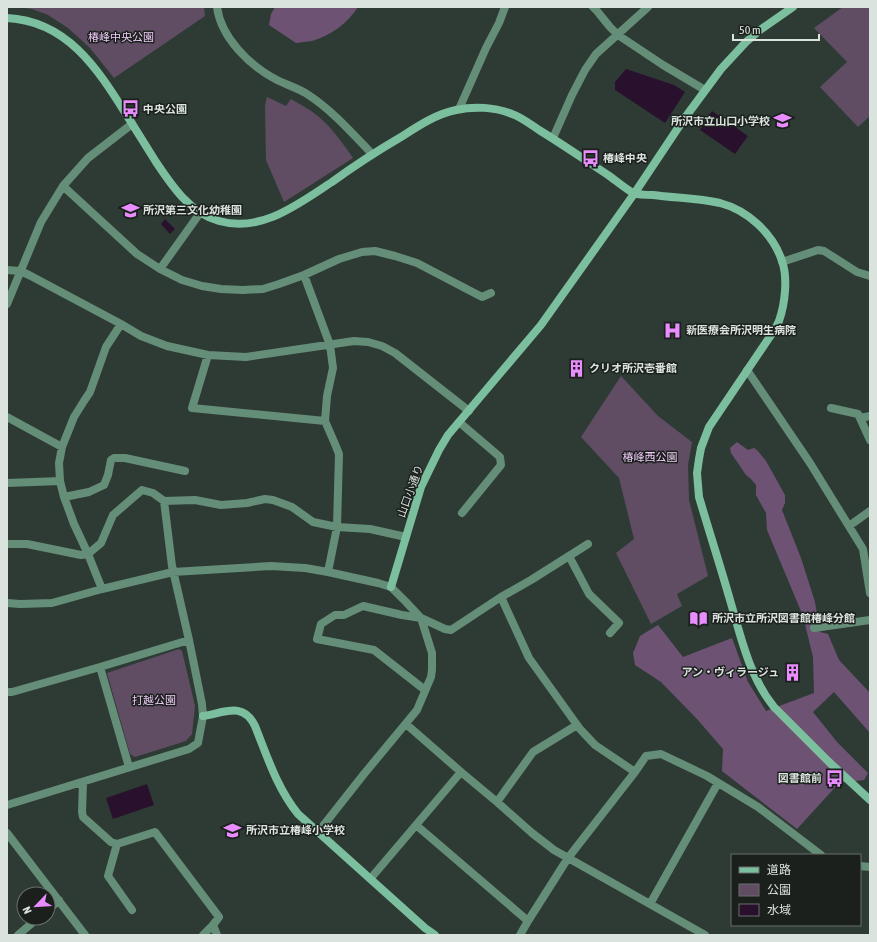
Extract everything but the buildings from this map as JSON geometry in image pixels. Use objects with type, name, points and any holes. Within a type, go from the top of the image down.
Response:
[{"type":"street","points":[[217,7],[217,12],[225,31],[240,52],[252,64],[276,79],[307,94],[332,113],[372,154]]},
{"type":"street","points":[[459,109],[486,48],[499,24],[505,7]]},
{"type":"street","points":[[593,7],[618,35],[662,65],[705,90]]},
{"type":"street","points":[[553,138],[572,95],[585,70],[596,54],[648,7]]},
{"type":"street","name":"山口小通り","points":[[391,587],[421,487],[448,435],[541,325],[634,194],[684,119],[721,69],[746,42],[792,7]]},
{"type":"street","points":[[7,18],[26,21],[44,27],[75,46],[108,85],[165,176],[180,196],[200,213],[217,220],[246,224],[262,221],[296,206],[372,154],[432,119],[459,109],[473,108],[497,109],[514,114],[553,138],[634,194],[710,201],[722,204],[735,208],[747,215],[766,232],[776,248],[782,262],[785,285],[783,308],[778,323],[771,335],[709,427],[701,448],[697,473],[699,497],[752,672],[766,698],[829,762],[870,800]]},
{"type":"street","points":[[7,304],[41,222],[63,186],[88,158],[132,124]]},
{"type":"street","points":[[63,186],[137,254],[182,280],[202,286],[221,289],[263,289],[304,275],[339,259],[362,252],[375,251],[417,263],[482,297],[491,293]]},
{"type":"street","points":[[160,268],[200,213]]},
{"type":"street","points":[[782,262],[818,250],[824,251],[857,272],[870,276]]},
{"type":"street","points":[[7,270],[20,271],[141,336],[167,346],[208,355],[246,356],[354,341],[368,342],[382,346],[396,353],[469,411]]},
{"type":"street","points":[[304,275],[330,345],[333,368],[327,396],[325,421],[338,454],[337,527],[328,572]]},
{"type":"street","points":[[102,589],[64,497],[60,481],[59,463],[62,447],[74,417],[90,392],[106,346],[121,324]]},
{"type":"street","points":[[208,355],[192,408],[325,421]]},
{"type":"street","points":[[748,370],[810,463],[863,549],[870,593]]},
{"type":"street","points":[[831,408],[858,414],[870,440]]},
{"type":"street","points":[[860,418],[870,416]]},
{"type":"street","points":[[7,417],[62,447]]},
{"type":"street","points":[[459,422],[500,457],[501,465],[462,513]]},
{"type":"street","points":[[64,497],[89,492],[104,485],[111,460],[114,458],[125,458],[185,471]]},
{"type":"street","points":[[7,483],[60,481]]},
{"type":"street","points":[[7,544],[27,544],[81,555],[88,554],[101,542],[113,515],[142,490],[153,493],[164,502],[195,500],[221,505],[247,503],[265,498],[292,507],[313,522],[337,527],[370,529],[406,537]]},
{"type":"street","points":[[7,805],[189,750],[198,743],[203,716],[202,704],[173,572],[164,502]]},
{"type":"street","points":[[849,526],[870,511]]},
{"type":"street","points":[[425,690],[374,650],[317,639],[321,624],[335,615],[344,615],[362,606],[421,618],[445,629],[451,630],[501,597],[588,544]]},
{"type":"street","points":[[569,556],[590,594],[619,623],[610,634]]},
{"type":"street","points":[[7,603],[52,603],[173,572],[271,566],[305,568],[328,572],[391,587],[421,618],[432,653],[432,670],[430,677],[417,710],[319,831]]},
{"type":"street","points":[[501,597],[529,658],[580,729],[595,744],[634,772]]},
{"type":"street","points":[[814,628],[870,620]]},
{"type":"street","points":[[7,692],[12,692],[100,667],[189,640]]},
{"type":"street","points":[[100,667],[130,767]]},
{"type":"street","points":[[203,716],[235,710],[242,711],[247,714],[255,726],[278,784],[298,814],[371,878],[424,931],[435,935]]},
{"type":"street","points":[[406,724],[532,833],[554,850],[705,935]]},
{"type":"street","points":[[497,802],[533,752],[577,725]]},
{"type":"street","points":[[520,935],[568,858],[646,756],[661,754],[707,776],[758,807],[820,854]]},
{"type":"street","points":[[371,878],[461,772]]},
{"type":"street","points":[[83,782],[82,812],[84,817],[111,842],[117,844],[155,832],[219,917],[203,935]]},
{"type":"street","points":[[650,904],[718,783]]},
{"type":"street","points":[[416,826],[528,921]]},
{"type":"street","points":[[7,833],[85,935]]},
{"type":"street","points":[[117,844],[108,876],[132,910]]},
{"type":"street","points":[[56,903],[59,900]]},
{"type":"street","points":[[213,925],[217,935]]},
{"type":"street","points":[[18,935],[29,926]]},
{"type":"green space","name":"椿峰中央公園","points":[[17,7],[204,7],[205,16],[114,78],[90,48],[68,28],[48,15],[32,9]]},
{"type":"green space","points":[[843,7],[870,7],[870,116],[858,127],[820,87],[847,62],[814,28]]},
{"type":"green space","points":[[267,97],[286,106],[291,99],[314,113],[330,128],[353,158],[284,202],[266,160],[265,106]]},
{"type":"green space","name":"椿峰西公園","points":[[621,376],[658,416],[692,442],[688,465],[689,500],[708,576],[677,594],[682,606],[651,624],[616,553],[634,539],[619,478],[581,437]]},
{"type":"green space","name":"打越公園","points":[[179,649],[182,651],[195,706],[192,734],[186,741],[135,757],[130,754],[107,673]]},
{"type":"shaded area","points":[[275,7],[358,7],[344,23],[332,32],[319,39],[296,43],[269,25],[271,14]]},
{"type":"shaded area","points":[[737,442],[748,450],[754,448],[757,450],[766,461],[785,495],[785,503],[782,510],[801,558],[815,602],[820,632],[828,634],[839,660],[870,693],[870,733],[834,692],[813,712],[837,742],[868,773],[864,780],[839,783],[797,829],[722,771],[723,749],[697,719],[661,682],[635,665],[633,653],[640,636],[658,625],[683,657],[732,638],[748,682],[766,711],[814,693],[813,657],[803,616],[767,530],[766,513],[756,495],[756,485],[746,475],[731,453],[730,448]]},
{"type":"water","points":[[626,69],[674,85],[685,92],[665,123],[615,90],[615,82]]},
{"type":"water","points":[[712,111],[748,136],[735,154],[700,130]]},
{"type":"water","points":[[165,219],[175,229],[170,234],[161,224]]},
{"type":"water","points":[[147,784],[154,805],[113,819],[106,798]]},
{"type":"place","name":"中央公園","points":[[130,109]]},
{"type":"place","name":"所沢市立山口小学校","points":[[783,121]]},
{"type":"place","name":"椿峰中央","points":[[590,158]]},
{"type":"place","name":"所沢第三文化幼稚園","points":[[130,210]]},
{"type":"place","name":"新医療会所沢明生病院","points":[[673,330]]},
{"type":"place","name":"クリオ所沢壱番館","points":[[576,368]]},
{"type":"place","name":"所沢市立所沢図書館椿峰分館","points":[[699,618]]},
{"type":"place","name":"アン・ヴィラージュ","points":[[792,672]]},
{"type":"place","name":"図書館前","points":[[835,778]]},
{"type":"place","name":"所沢市立椿峰小学校","points":[[233,830]]}]
